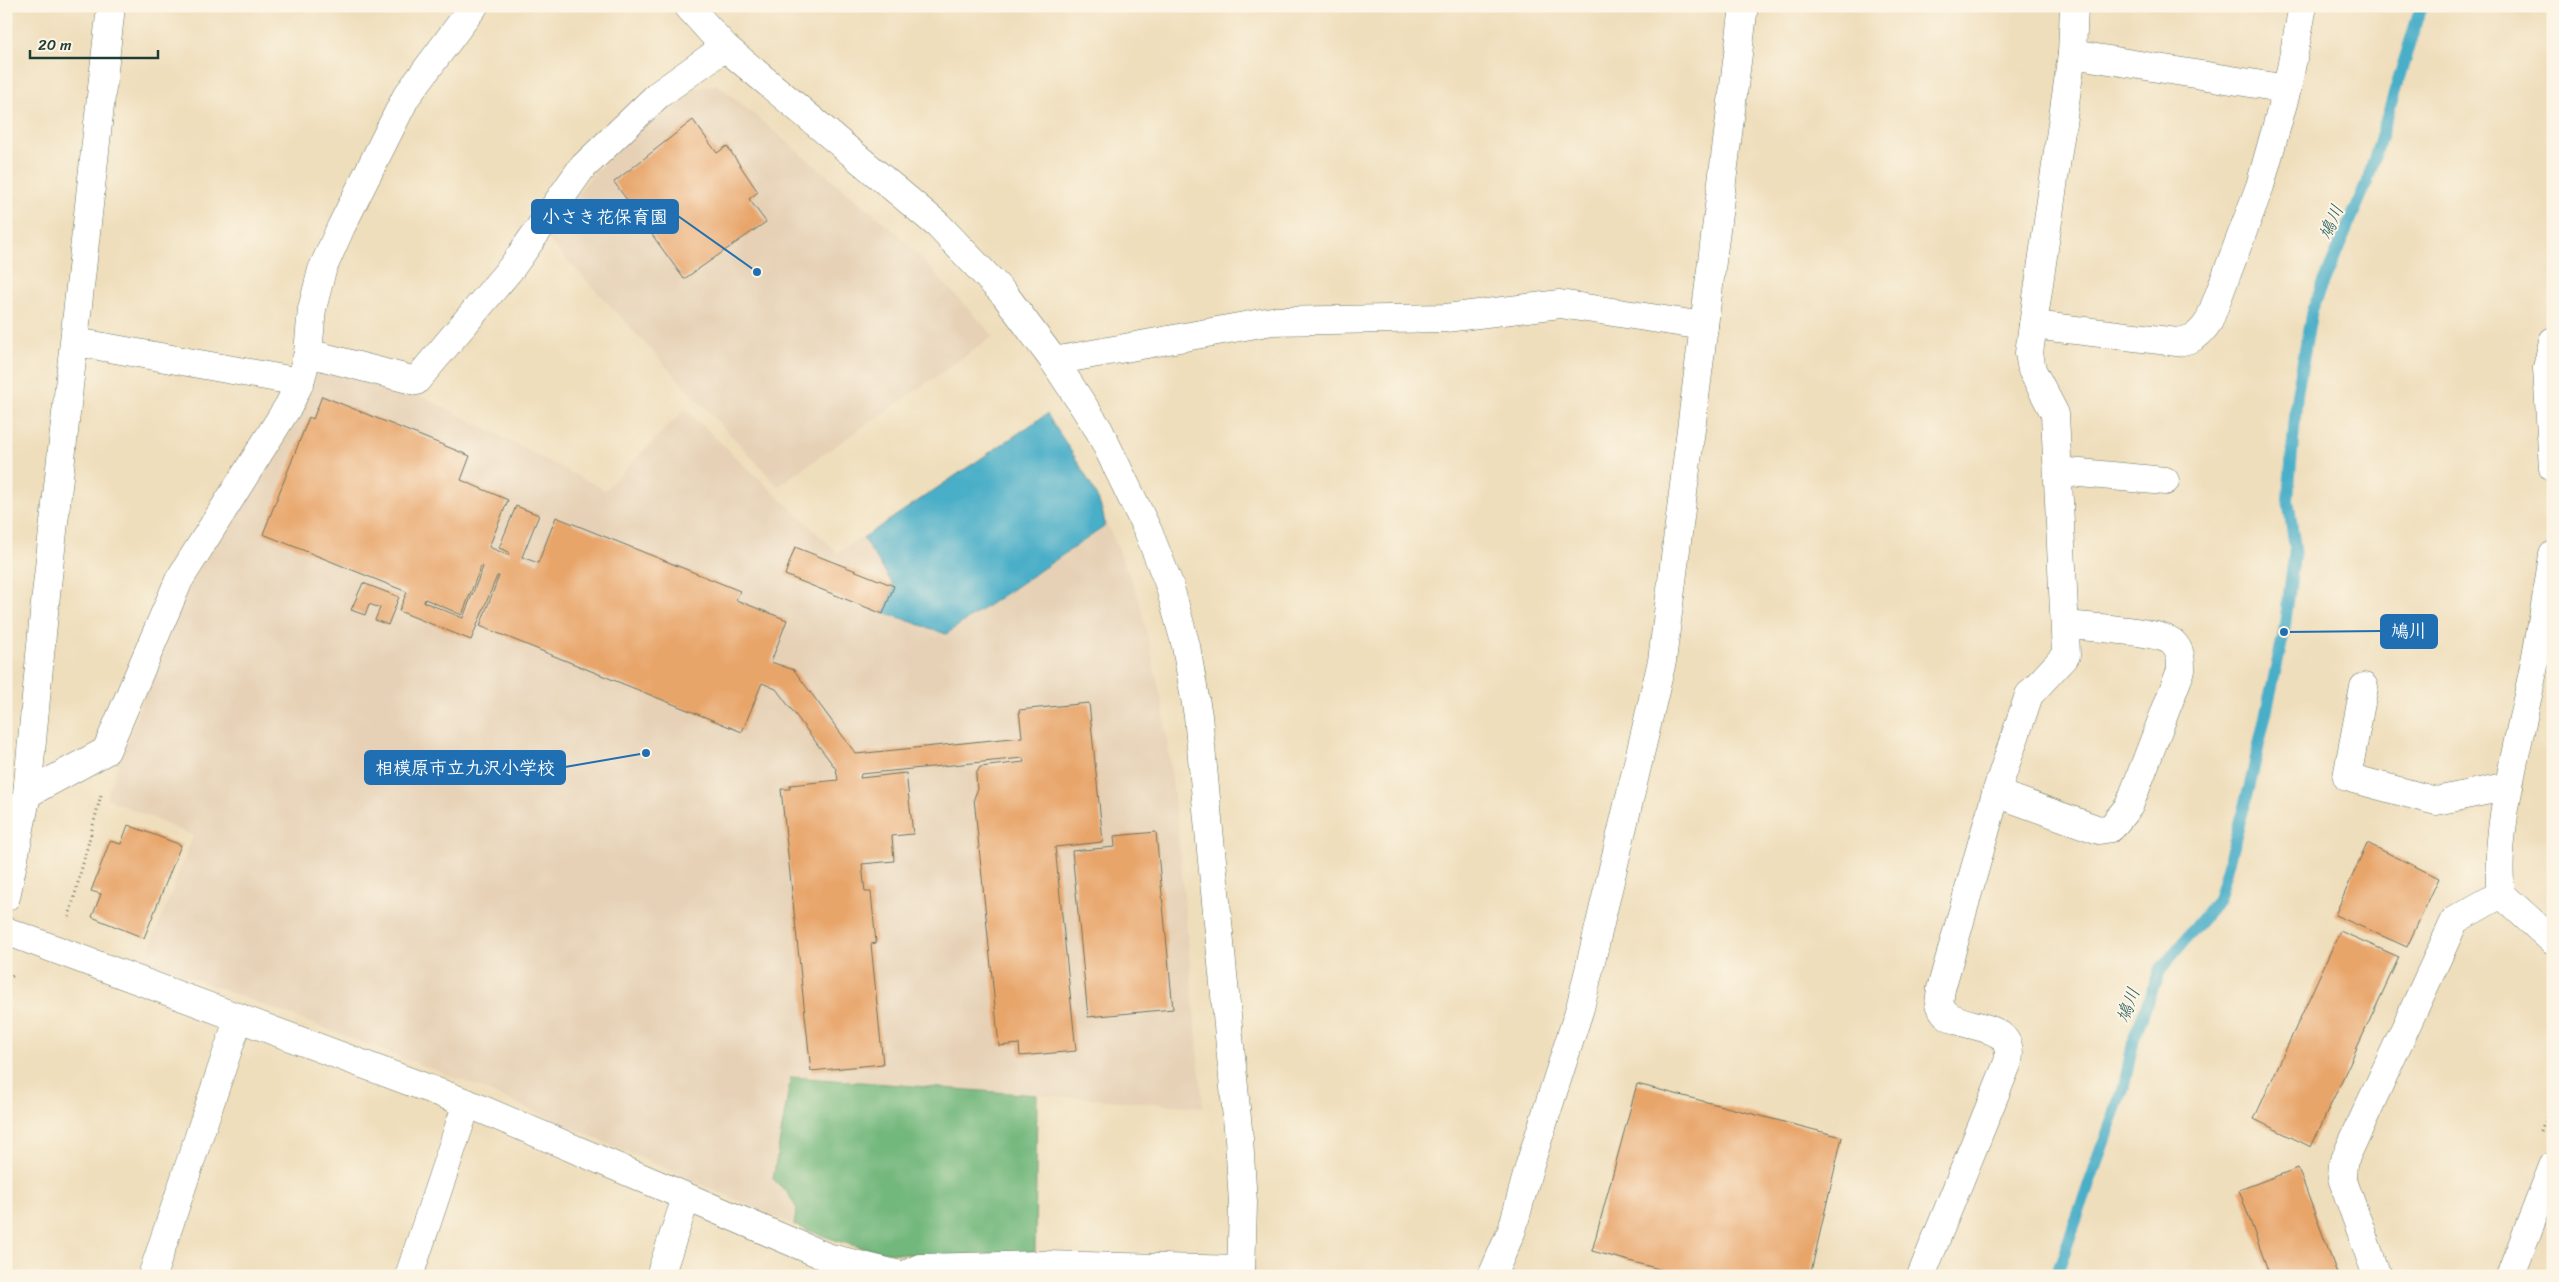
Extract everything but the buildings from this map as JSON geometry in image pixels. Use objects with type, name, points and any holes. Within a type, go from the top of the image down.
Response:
[{"type":"street","points":[[6,897],[27,794],[44,613],[76,342],[111,6]]},
{"type":"street","points":[[27,794],[106,751],[179,580],[289,405],[300,382],[308,353],[312,309],[322,270],[341,227],[406,97],[474,6]]},
{"type":"street","points":[[6,931],[467,1103],[827,1257],[904,1275],[920,1268],[1045,1265],[1241,1273],[1243,1204],[1240,1139],[1198,716],[1186,646],[1169,584],[1148,531],[1099,430],[1054,361],[1004,295],[938,225],[725,47],[688,6]]},
{"type":"street","points":[[1492,1276],[1512,1230],[1530,1164],[1580,1008],[1662,660],[1744,6]]},
{"type":"street","points":[[1921,1276],[2008,1062],[2010,1051],[2006,1040],[1998,1033],[1946,1014],[1939,1004],[1941,989],[1996,793],[2029,695],[2066,654],[2055,414],[2032,370],[2029,353],[2072,54],[2074,6]]},
{"type":"street","points":[[2034,325],[2177,342],[2190,340],[2201,333],[2210,321],[2260,186],[2287,89],[2302,6]]},
{"type":"street","points":[[308,353],[416,382],[512,267],[580,169],[658,95],[725,47]]},
{"type":"street","points":[[2072,54],[2287,89]]},
{"type":"street","points":[[1054,361],[1272,321],[1446,318],[1560,304],[1704,326]]},
{"type":"street","points":[[2553,341],[2548,368],[2553,468]]},
{"type":"street","points":[[76,342],[300,382]]},
{"type":"street","points":[[2059,471],[2165,481]]},
{"type":"street","points":[[2553,555],[2539,643],[2509,786],[2498,874],[2501,894],[2553,942]]},
{"type":"street","points":[[1996,793],[2099,830],[2111,828],[2129,806],[2181,670],[2181,653],[2171,641],[2156,635],[2066,625]]},
{"type":"street","points":[[2364,687],[2347,777],[2436,801],[2509,786]]},
{"type":"street","points":[[2376,1276],[2342,1178],[2343,1163],[2455,920],[2501,894]]},
{"type":"street","points":[[152,1276],[238,1017]]},
{"type":"street","points":[[409,1276],[467,1103]]},
{"type":"street","points":[[2510,1276],[2553,1166]]},
{"type":"street","points":[[660,1276],[686,1198]]},
{"type":"path","points":[[64,924],[70,916],[103,786]]},
{"type":"shaded area","points":[[717,84],[899,235],[994,336],[778,486],[546,237],[587,181],[642,125],[681,93]]},
{"type":"shaded area","points":[[314,368],[424,397],[605,490],[685,409],[838,553],[1047,414],[1089,482],[1139,598],[1163,707],[1178,829],[1203,1107],[791,1077],[773,1179],[789,1193],[797,1209],[794,1225],[474,1085],[145,960],[193,836],[106,798],[172,620],[209,551],[287,436]]},
{"type":"green space","points":[[791,1077],[1037,1095],[1035,1252],[954,1256],[894,1253],[853,1245],[794,1225],[797,1209],[788,1193],[773,1179]]},
{"type":"water","points":[[1047,414],[1092,487],[1104,516],[1104,527],[946,634],[884,612],[894,586],[863,538]]},
{"type":"waterway","name":"鳩川","points":[[2056,1276],[2124,1086],[2134,1038],[2160,970],[2218,900],[2250,785],[2284,632],[2295,549],[2288,499],[2297,394],[2312,310],[2367,182],[2421,6]]},
{"type":"place","name":"小さき花保育園","points":[[757,272]]},
{"type":"place","name":"鳩川","points":[[2284,632]]},
{"type":"place","name":"相模原市立九沢小学校","points":[[646,753]]}]
